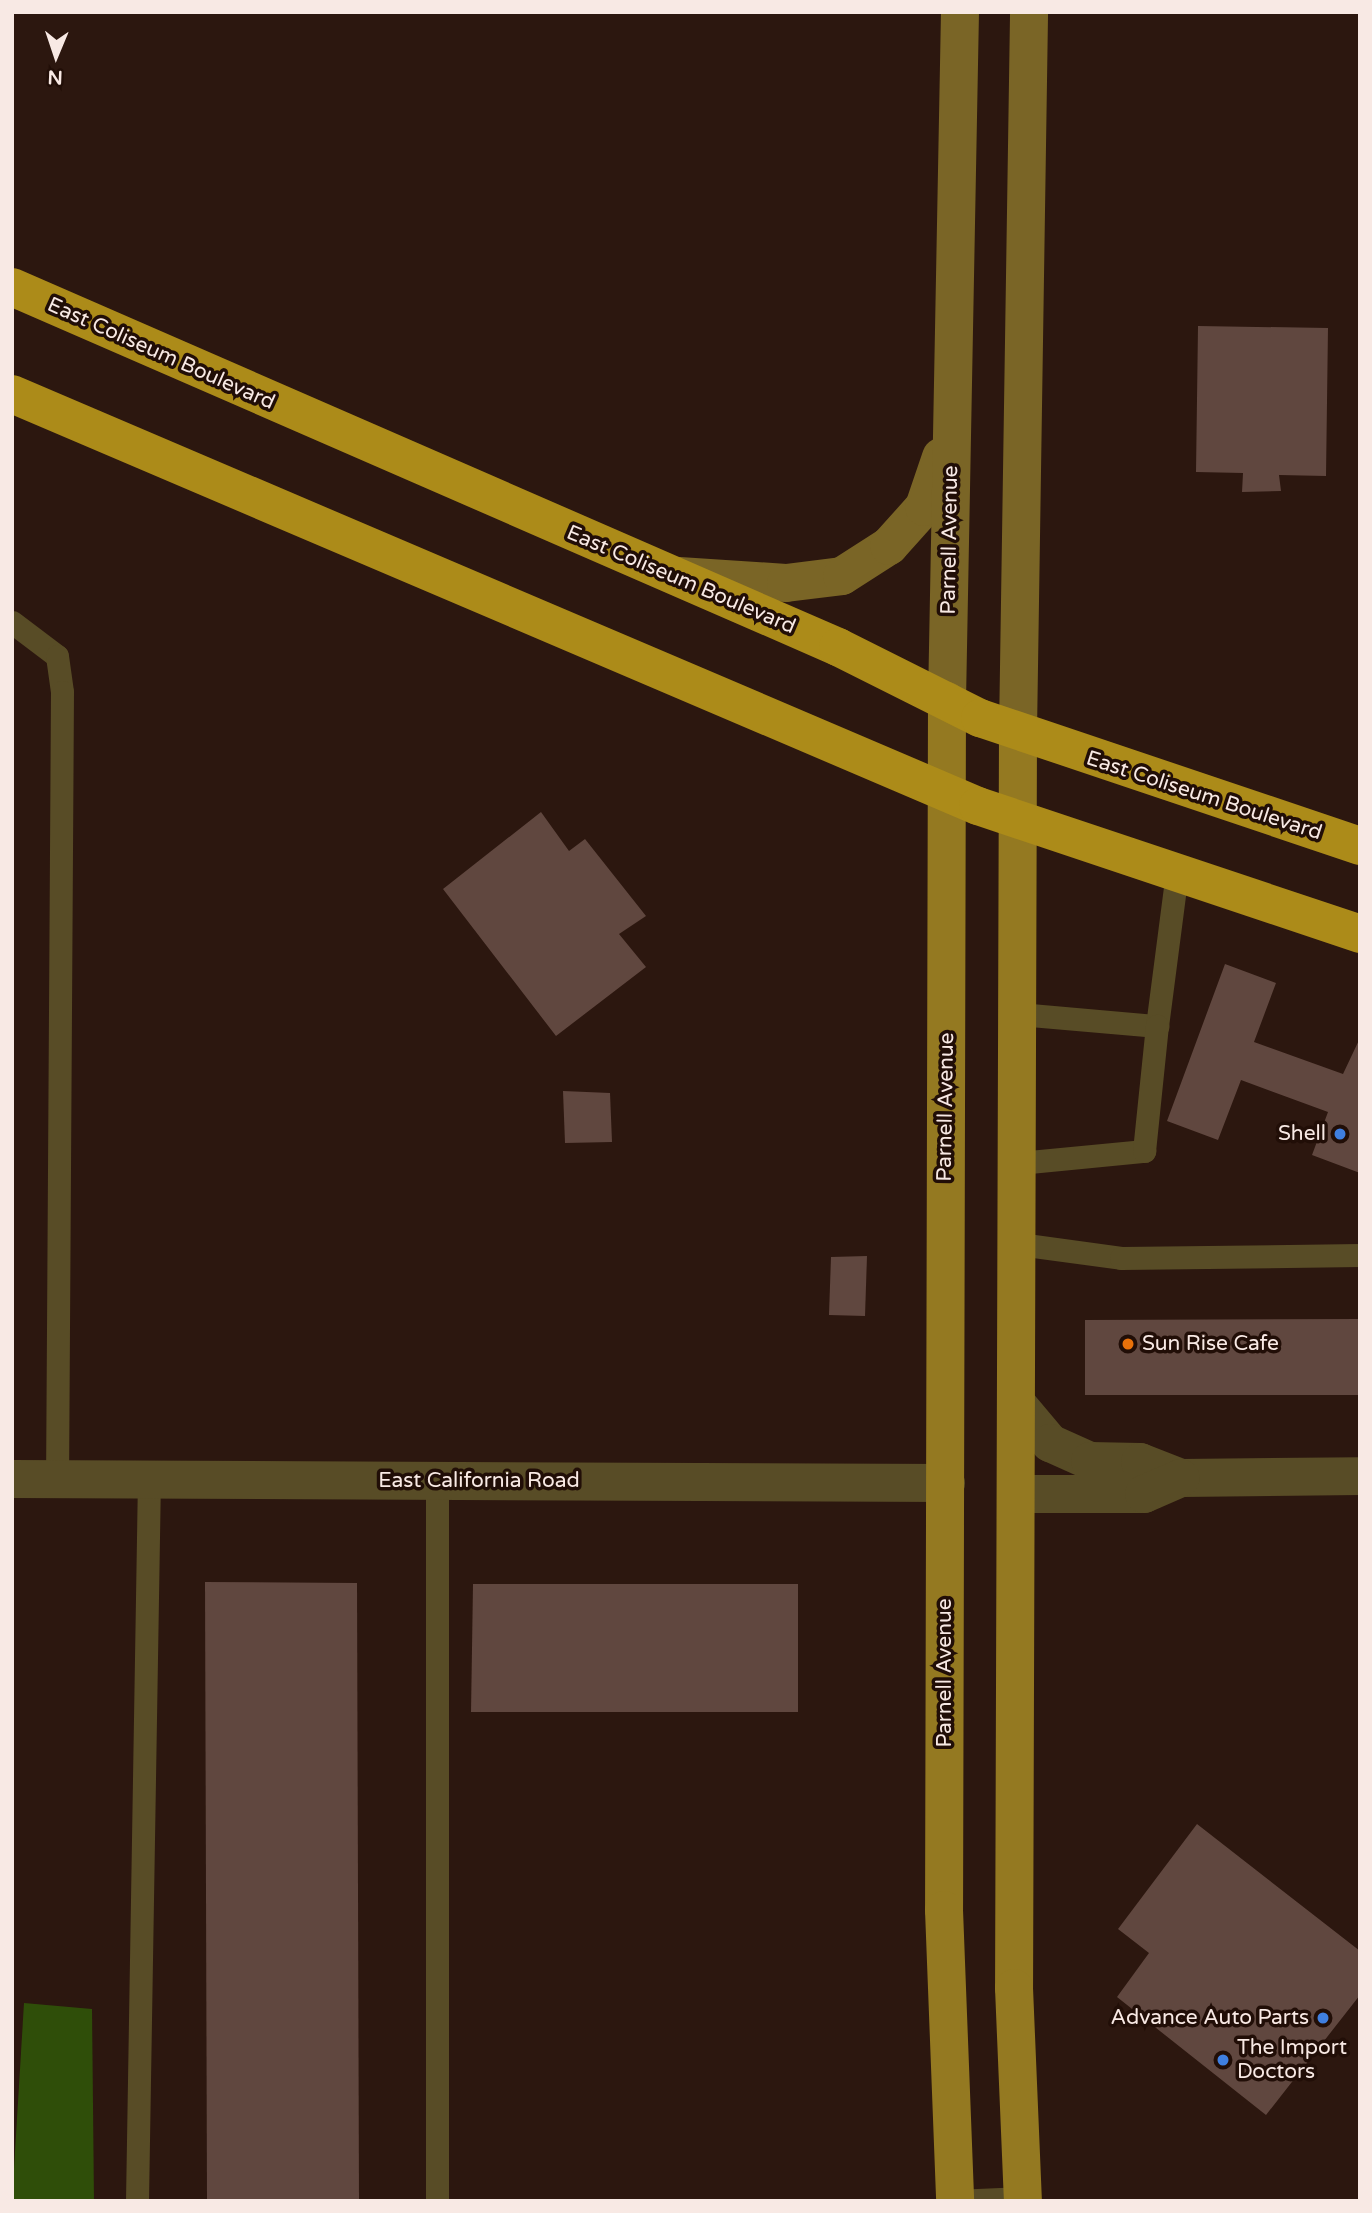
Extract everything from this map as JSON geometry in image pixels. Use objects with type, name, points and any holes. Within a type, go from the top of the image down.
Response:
[{"type":"highway","name":"East Coliseum Boulevard","points":[[12,287],[672,576],[1018,732],[1360,846]]},
{"type":"highway","points":[[12,394],[948,793],[1360,934]]},
{"type":"main road","name":"Parnell Avenue","points":[[954,2201],[944,1910],[947,701],[960,12]]},
{"type":"main road","points":[[1023,2200],[1014,1988],[1018,1494],[1018,732],[1029,12]]},
{"type":"main road","points":[[672,576],[786,583],[842,576],[890,546],[924,507],[953,422]]},
{"type":"street","points":[[1018,1405],[1061,1450],[1090,1461],[1140,1462],[1181,1478],[1360,1476]]},
{"type":"street","points":[[1018,1494],[1144,1494],[1181,1478]]},
{"type":"street","name":"East California Road","points":[[12,1479],[946,1483]]},
{"type":"lane","points":[[12,622],[57,656],[62,692],[57,1479]]},
{"type":"lane","points":[[1019,1163],[1144,1151],[1177,872]]},
{"type":"lane","points":[[1019,1014],[1157,1026]]},
{"type":"lane","points":[[1018,1244],[1121,1258],[1360,1255]]},
{"type":"lane","points":[[137,2201],[149,1480]]},
{"type":"lane","points":[[437,1481],[437,2201]]},
{"type":"lane","points":[[954,2201],[1023,2200]]},
{"type":"green space","points":[[24,2003],[92,2009],[94,2201],[12,2201]]},
{"type":"building","points":[[1198,326],[1328,328],[1326,476],[1279,475],[1281,491],[1242,492],[1243,473],[1196,472]]},
{"type":"building","points":[[541,812],[569,851],[585,839],[646,916],[619,934],[646,967],[556,1036],[443,889]]},
{"type":"building","name":"Shell","points":[[1225,964],[1276,983],[1254,1042],[1343,1074],[1360,1038],[1360,1173],[1312,1155],[1328,1112],[1241,1080],[1218,1140],[1167,1121]]},
{"type":"building","points":[[563,1091],[610,1093],[612,1142],[565,1143]]},
{"type":"building","points":[[867,1256],[865,1316],[829,1315],[831,1257]]},
{"type":"building","points":[[1360,1319],[1360,1395],[1085,1395],[1085,1320]]},
{"type":"building","points":[[205,1582],[357,1583],[359,2201],[207,2201]]},
{"type":"building","points":[[473,1584],[798,1584],[798,1712],[471,1712]]},
{"type":"building","points":[[1197,1824],[1360,1951],[1360,1995],[1266,2115],[1117,1997],[1149,1953],[1118,1929]]},
{"type":"place","name":"Shell","points":[[1340,1134]]},
{"type":"place","name":"Sun Rise Cafe","points":[[1128,1344]]},
{"type":"place","name":"Advance Auto Parts","points":[[1323,2018]]},
{"type":"place","name":"The Import Doctors","points":[[1223,2060]]}]
